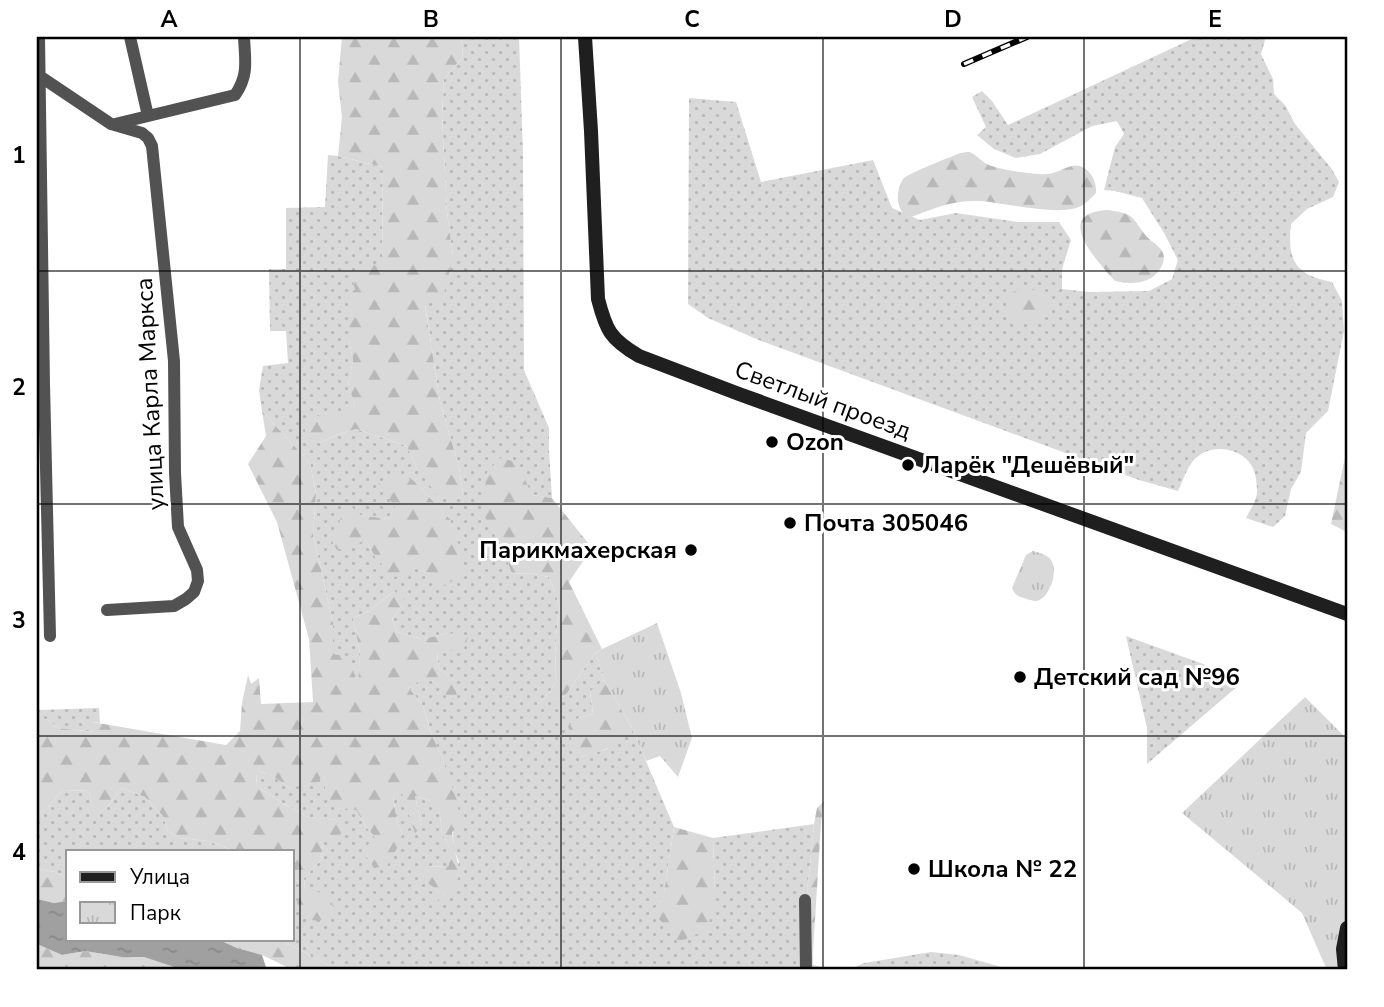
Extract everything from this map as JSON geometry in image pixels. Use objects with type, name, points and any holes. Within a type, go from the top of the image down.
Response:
[{"type":"street","points":[[39,37],[50,636]]},
{"type":"street","points":[[130,37],[148,116]]},
{"type":"street","points":[[111,124],[235,95],[243,83],[246,69],[244,37]]},
{"type":"street","name":"Светлый проезд","points":[[585,37],[598,299],[604,323],[612,336],[624,347],[639,356],[739,394],[1347,614]]},
{"type":"street","name":"улица Карла Маркса","points":[[41,77],[111,124],[142,133],[152,146],[174,361],[178,527],[197,570],[198,581],[194,592],[173,606],[107,610]]},
{"type":"street","points":[[805,900],[806,970]]},
{"type":"street","points":[[1344,970],[1343,950],[1347,928]]},
{"type":"green space","points":[[342,37],[461,37],[463,57],[444,79],[442,115],[447,212],[453,256],[443,298],[425,305],[440,402],[459,467],[463,494],[438,496],[417,469],[407,446],[356,429],[320,443],[306,436],[303,419],[341,415],[355,404],[348,386],[353,360],[349,341],[348,297],[355,289],[351,274],[361,264],[377,264],[382,258],[383,167],[338,156],[342,117],[338,82]]},
{"type":"green space","points":[[461,37],[519,37],[523,154],[524,370],[549,428],[552,498],[532,495],[524,481],[482,511],[503,549],[512,574],[531,573],[549,577],[560,606],[556,635],[555,683],[538,704],[565,696],[596,652],[604,680],[590,692],[593,714],[578,718],[581,757],[607,749],[631,726],[674,827],[664,894],[653,912],[715,892],[713,838],[814,824],[804,923],[806,954],[813,952],[813,965],[834,970],[338,970],[281,940],[294,940],[294,879],[300,882],[301,893],[297,902],[305,891],[304,878],[321,860],[323,841],[336,820],[308,817],[284,804],[256,786],[257,771],[271,775],[290,788],[324,773],[326,792],[356,810],[375,837],[402,835],[393,796],[402,790],[422,827],[415,796],[429,800],[439,807],[442,833],[449,846],[449,866],[425,867],[415,874],[439,891],[430,905],[445,894],[459,862],[454,849],[448,777],[423,706],[409,688],[420,680],[432,680],[448,699],[455,681],[439,668],[437,653],[448,633],[423,639],[397,632],[392,619],[402,606],[394,591],[369,611],[353,618],[360,653],[359,688],[333,655],[333,623],[313,534],[316,494],[310,463],[262,411],[259,390],[263,366],[288,363],[286,331],[270,331],[269,269],[286,269],[286,208],[325,207],[328,155],[383,167],[382,259],[355,289],[349,341],[353,360],[348,386],[355,404],[341,416],[322,415],[320,443],[356,429],[407,446],[417,469],[463,494],[459,467],[440,402],[425,304],[453,256],[447,212],[442,115],[444,79],[463,57]],"holes":[[[413,480],[450,519],[429,574],[376,558],[365,539],[329,536],[361,515],[388,519]]]},
{"type":"green space","points":[[1196,37],[1266,37],[1261,54],[1273,79],[1274,94],[1285,105],[1295,124],[1339,182],[1333,197],[1307,209],[1291,224],[1292,256],[1296,264],[1309,275],[1332,282],[1342,301],[1344,331],[1328,411],[1306,433],[1301,472],[1291,489],[1285,516],[1273,527],[1246,518],[1257,493],[1255,473],[1244,457],[1231,450],[1216,449],[1196,458],[1178,491],[1139,480],[761,341],[708,318],[688,304],[689,98],[736,102],[761,182],[873,160],[892,208],[920,220],[956,213],[1018,222],[1059,222],[1071,240],[1062,269],[1062,289],[1089,292],[1149,291],[1172,279],[1178,260],[1142,198],[1104,190],[1115,147],[1124,134],[1117,121],[1092,126],[1040,154],[1016,158],[994,149],[977,135],[986,127],[972,97],[982,91],[1008,125]]},
{"type":"green space","points":[[969,152],[992,166],[1026,173],[1048,174],[1080,166],[1092,177],[1096,193],[1082,206],[1069,209],[1044,210],[970,201],[944,205],[911,217],[903,213],[898,198],[903,179],[930,165]]},
{"type":"green space","points":[[1108,210],[1124,213],[1132,218],[1162,251],[1163,263],[1151,278],[1134,283],[1115,281],[1090,251],[1080,229],[1083,220],[1091,213]]},
{"type":"green space","points":[[1023,287],[1037,292],[1049,301],[1049,311],[1043,319],[1030,322],[1014,319],[1006,305],[1009,294]]},
{"type":"green space","points":[[262,411],[310,463],[316,494],[313,534],[333,623],[333,654],[349,657],[358,686],[360,653],[353,618],[369,611],[394,591],[404,597],[402,606],[392,619],[397,632],[423,639],[448,633],[468,636],[465,647],[437,654],[439,668],[455,681],[457,697],[448,699],[432,680],[420,680],[409,688],[423,706],[457,801],[461,824],[452,832],[459,867],[457,880],[453,887],[431,906],[425,897],[439,891],[414,874],[424,867],[449,866],[449,846],[442,833],[439,808],[429,800],[415,796],[422,827],[415,833],[401,791],[393,796],[402,835],[387,866],[374,868],[362,851],[375,837],[356,810],[332,807],[326,793],[324,774],[317,782],[290,788],[271,775],[257,771],[256,786],[308,817],[337,820],[343,831],[334,842],[323,842],[321,860],[304,878],[305,891],[327,893],[337,914],[318,921],[301,918],[297,902],[301,893],[300,882],[294,879],[294,850],[231,850],[208,841],[179,838],[168,831],[163,816],[145,797],[122,788],[106,808],[95,816],[89,791],[62,790],[49,806],[37,815],[37,719],[46,719],[58,728],[94,732],[92,722],[226,745],[240,731],[248,675],[251,684],[259,678],[261,704],[313,702],[309,639],[277,522],[248,464],[266,436]]},
{"type":"green space","points":[[1347,448],[1347,532],[1331,524]]},
{"type":"green space","points":[[500,458],[517,462],[532,495],[552,498],[592,548],[569,582],[602,649],[596,652],[565,696],[537,705],[555,683],[556,635],[560,606],[549,577],[531,573],[512,574],[503,549],[482,512],[487,472]]},
{"type":"green space","points":[[391,473],[413,480],[450,519],[460,549],[462,576],[443,586],[429,574],[415,568],[409,574],[393,577],[376,558],[365,539],[357,545],[337,550],[329,536],[339,524],[346,502],[361,515],[388,519],[395,507],[379,484]]},
{"type":"green space","points":[[1033,551],[1049,558],[1054,567],[1048,591],[1036,601],[1018,596],[1012,588],[1026,555]]},
{"type":"green space","points":[[657,623],[681,693],[692,738],[678,777],[660,756],[646,761],[631,726],[604,680],[596,652]]},
{"type":"green space","points":[[1126,636],[1214,668],[1239,685],[1147,764],[1147,728]]},
{"type":"green space","points":[[604,680],[631,726],[616,743],[581,757],[573,745],[568,726],[578,718],[593,714],[590,691]]},
{"type":"green space","points":[[1305,697],[1347,739],[1347,970],[1327,970],[1302,913],[1182,813]]},
{"type":"green space","points":[[99,708],[100,723],[93,722],[95,732],[58,728],[46,719],[37,719],[39,710]]},
{"type":"green space","points":[[122,788],[145,797],[163,816],[168,831],[179,838],[208,841],[231,850],[66,850],[66,878],[56,872],[37,869],[37,815],[49,806],[62,790],[89,791],[95,815],[106,808]]},
{"type":"green space","points":[[824,801],[813,952],[806,954],[804,923],[814,824],[817,808]]},
{"type":"green space","points":[[674,827],[713,838],[715,892],[708,929],[679,942],[653,912],[664,893]]},
{"type":"green space","points":[[37,869],[56,872],[66,878],[66,901],[54,903],[37,899]]},
{"type":"green space","points":[[219,940],[281,940],[338,970],[293,970],[262,955]]},
{"type":"green space","points":[[37,944],[62,955],[85,951],[122,957],[144,957],[183,970],[37,970]]},
{"type":"green space","points":[[931,952],[959,955],[1012,970],[849,970],[864,963]]},
{"type":"water","points":[[37,899],[54,903],[66,901],[66,940],[219,940],[262,955],[267,970],[183,970],[144,957],[122,957],[85,951],[62,955],[37,944]]},
{"type":"railway","points":[[964,64],[1027,37]]},
{"type":"place","name":"Ozon","points":[[772,442]]},
{"type":"place","name":"Ларёк \"Дешёвый\"","points":[[908,465]]},
{"type":"place","name":"Почта 305046","points":[[790,523]]},
{"type":"place","name":"Парикмахерская","points":[[691,550]]},
{"type":"place","name":"Детский сад №96","points":[[1020,677]]},
{"type":"place","name":"Школа № 22","points":[[914,869]]}]
